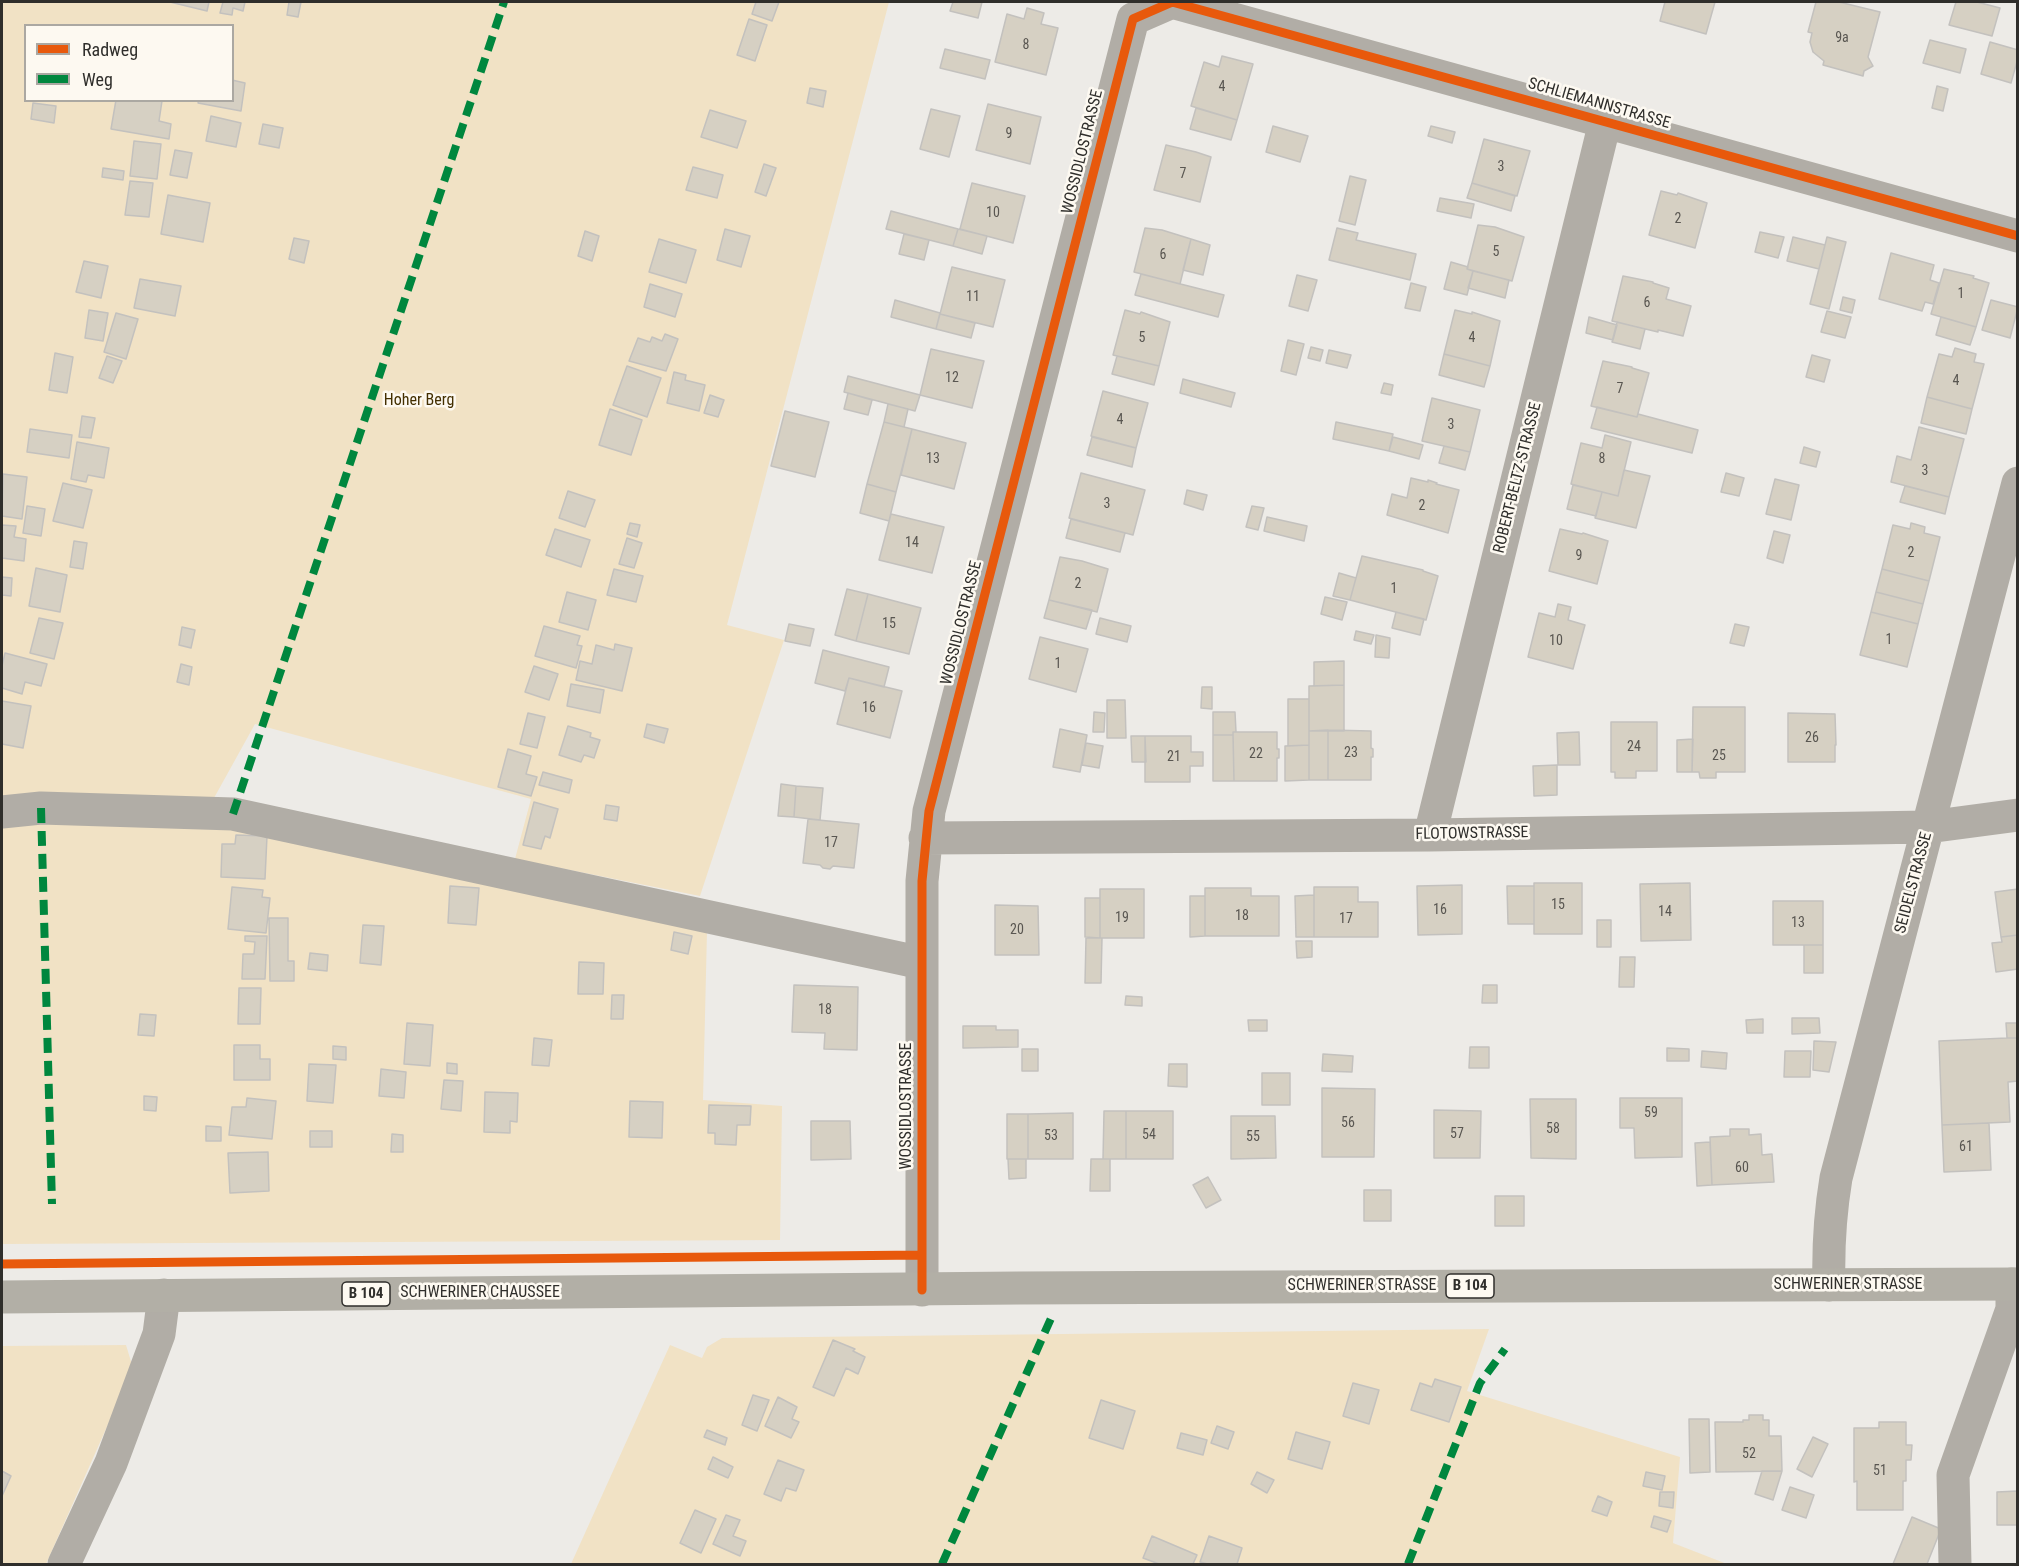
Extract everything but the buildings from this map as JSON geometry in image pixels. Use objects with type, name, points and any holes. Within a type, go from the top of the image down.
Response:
[{"type":"main road","name":"SCHWERINER STRASSE","points":[[922,1290],[2015,1284]]},
{"type":"main road","name":"SCHWERINER CHAUSSEE","points":[[2,1297],[922,1290]]},
{"type":"street","name":"SCHLIEMANNSTRASSE","points":[[1172,2],[2018,236]]},
{"type":"street","name":"WOSSIDLOSTRASSE","points":[[922,1290],[922,881],[929,811],[1133,19],[1172,2]]},
{"type":"street","name":"ROBERT-BELTZ-STRASSE","points":[[1430,835],[1605,122]]},
{"type":"street","name":"SEIDELSTRASSE","points":[[1829,1285],[1828,1245],[1836,1178],[2018,483]]},
{"type":"street","points":[[2,812],[41,808],[233,814],[922,963]]},
{"type":"street","name":"FLOTOWSTRASSE","points":[[925,838],[1430,835],[1928,827],[2018,815]]},
{"type":"street","points":[[1955,1564],[1953,1475],[2012,1309],[2015,1284]]},
{"type":"street","points":[[64,1564],[111,1463],[159,1335],[164,1295]]},
{"type":"green space","name":"Hoher Berg","points":[[2,2],[889,2],[727,625],[784,640],[700,896],[515,859],[531,799],[255,724],[214,798],[2,798]]},
{"type":"green space","points":[[24,823],[250,829],[707,931],[703,1100],[782,1106],[780,1240],[2,1244],[2,825]]},
{"type":"green space","points":[[1489,1329],[1467,1391],[1680,1457],[1673,1543],[1727,1564],[571,1564],[670,1345],[702,1358],[707,1347],[722,1338]]},
{"type":"green space","points":[[126,1345],[133,1368],[46,1564],[2,1564],[2,1346]]},
{"type":"marked path","points":[[233,814],[504,2]]},
{"type":"marked path","points":[[41,808],[52,1204]]},
{"type":"marked path","points":[[942,1564],[1052,1316]]},
{"type":"marked path","points":[[1408,1564],[1480,1383],[1505,1349]]},
{"type":"cycle path","points":[[922,1290],[922,881],[929,811],[1133,19],[1172,2],[2018,236]]},
{"type":"cycle path","points":[[2,1264],[922,1255]]}]
